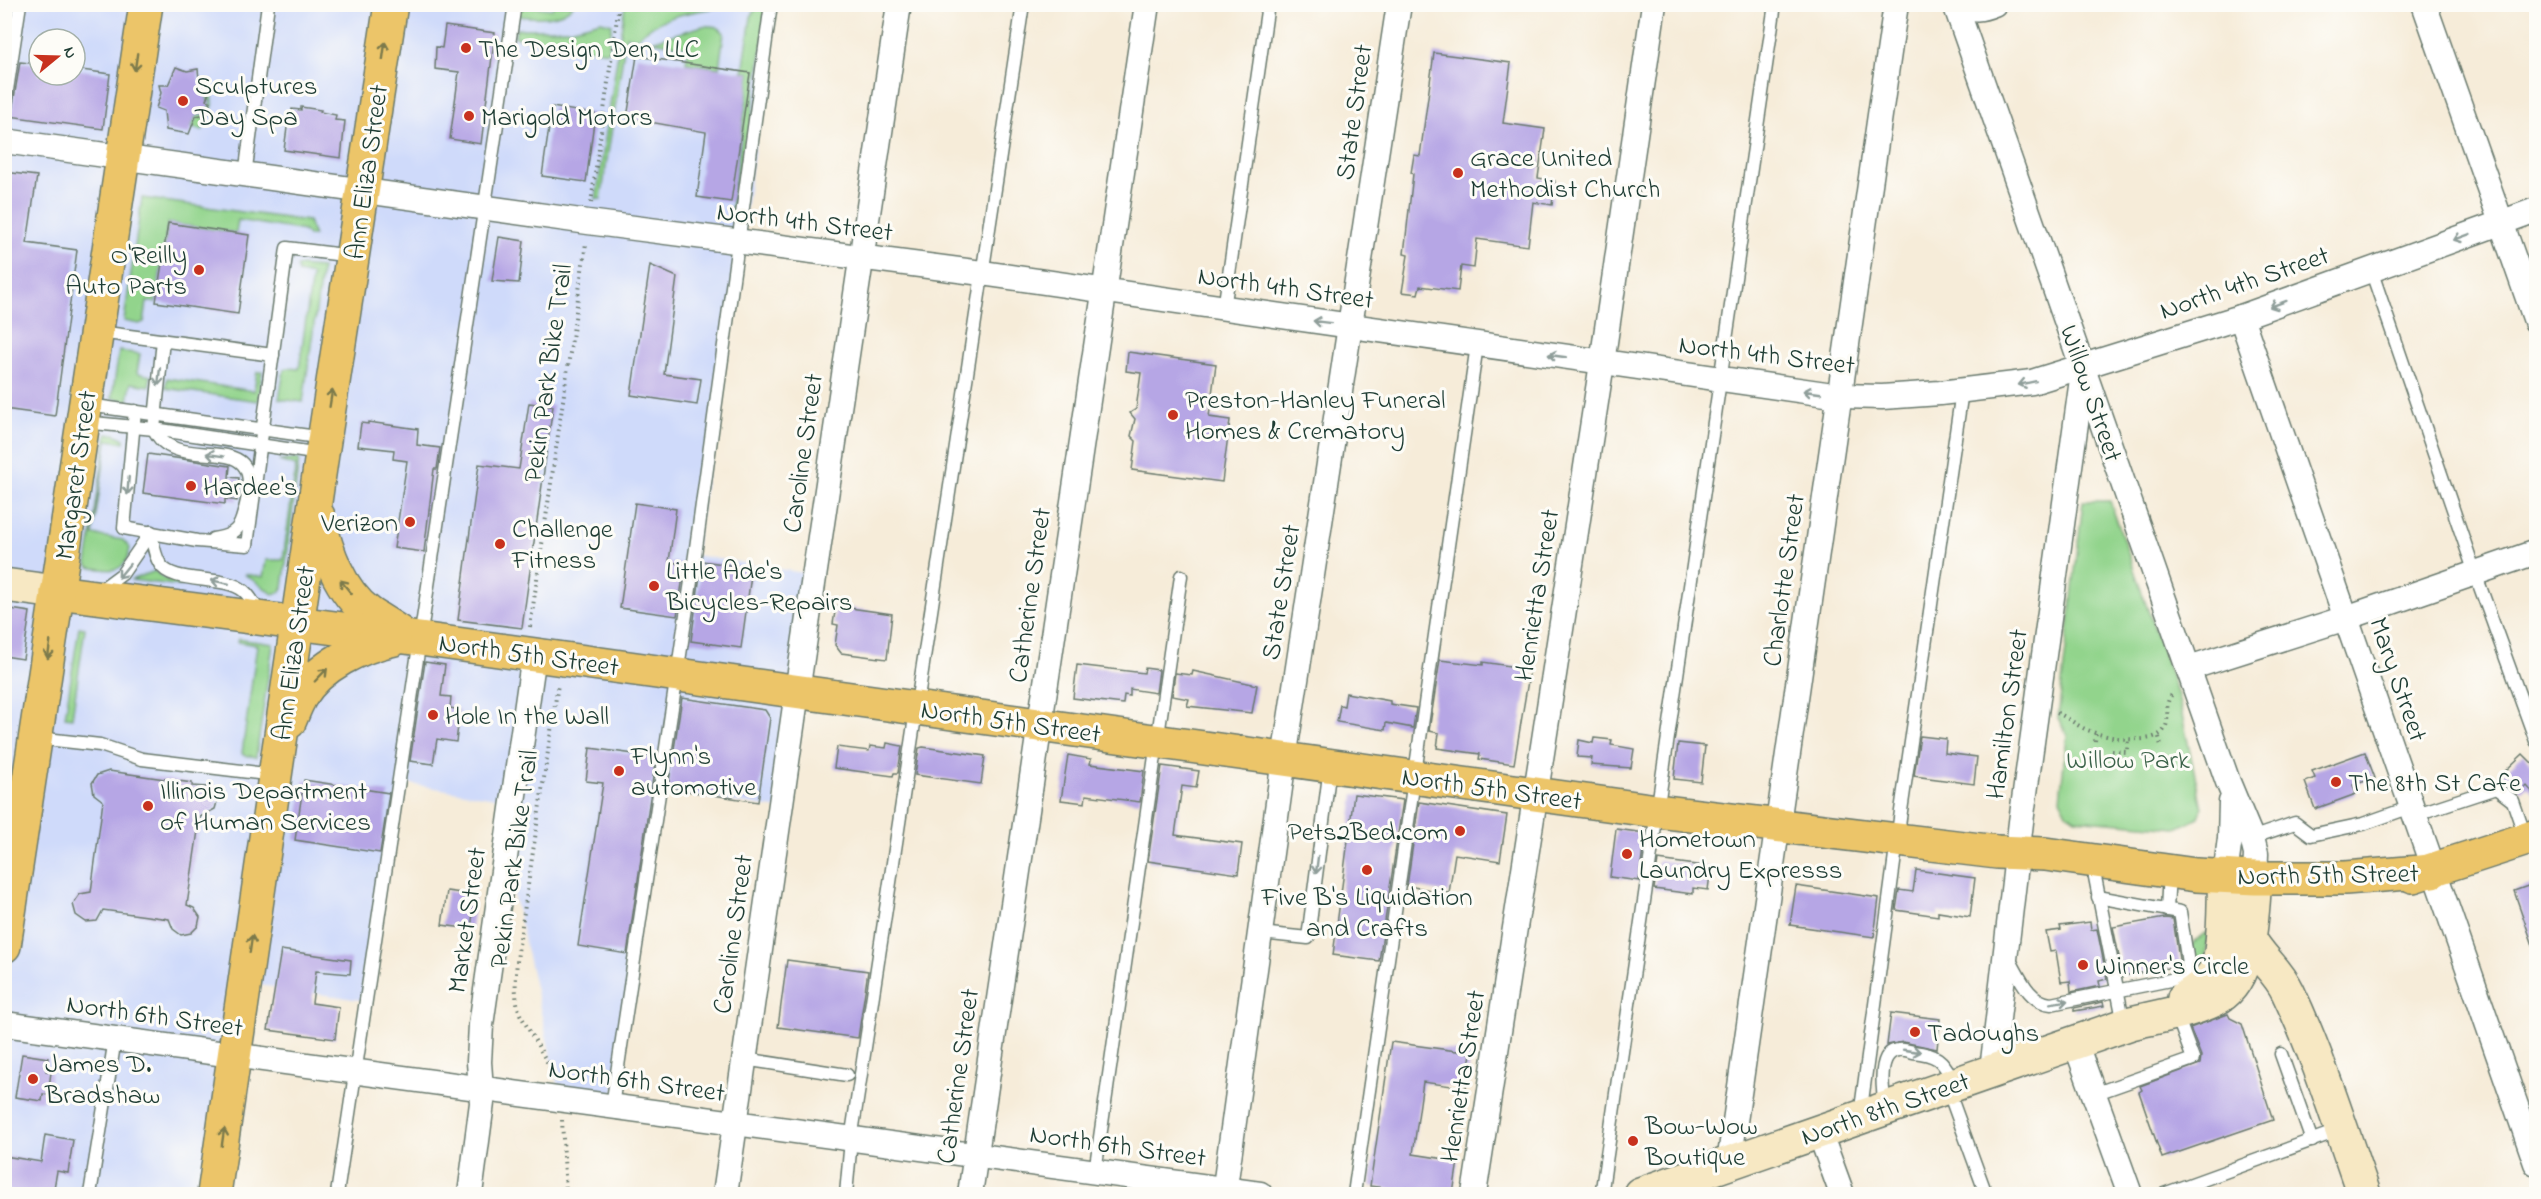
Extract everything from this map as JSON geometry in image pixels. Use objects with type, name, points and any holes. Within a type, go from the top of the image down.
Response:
[{"type":"main road","name":"Margaret Street","points":[[4,946],[12,837],[71,594],[84,413],[146,4]]},
{"type":"main road","name":"Ann Eliza Street","points":[[214,1194],[323,446],[364,192],[391,4]]},
{"type":"main road","points":[[315,504],[322,536],[338,578],[367,612],[413,638]]},
{"type":"main road","name":"North 5th Street","points":[[71,594],[413,638],[545,648],[677,675],[1657,811],[2018,855],[2044,854],[2095,878],[2168,889],[2239,887],[2282,896],[2353,888],[2433,871]]},
{"type":"main road","points":[[280,742],[302,695],[336,660],[380,642],[413,638]]},
{"type":"main road","points":[[2433,871],[2531,838]]},
{"type":"street","name":"Caroline Street","points":[[724,1194],[796,692],[899,4]]},
{"type":"street","name":"Catherine Street","points":[[970,1194],[1147,4]]},
{"type":"street","name":"State Street","points":[[1225,1193],[1284,759],[1399,4]]},
{"type":"street","name":"Henrietta Street","points":[[1474,1194],[1602,363],[1654,4]]},
{"type":"street","name":"Charlotte Street","points":[[1729,1163],[1896,4]]},
{"type":"street","name":"Willow Street","points":[[1955,4],[2228,782],[2251,838],[2256,854],[2239,887]]},
{"type":"street","points":[[1961,4],[1977,9],[1994,4]]},
{"type":"street","points":[[2424,4],[2536,321]]},
{"type":"street","name":"North 4th Street","points":[[4,141],[364,192],[861,259],[982,273],[1840,396],[1882,397],[1962,391],[2032,382],[2241,317],[2536,210]]},
{"type":"street","name":"Mary Street","points":[[2241,317],[2536,1163]]},
{"type":"street","name":"Hamilton Street","points":[[1992,1071],[2005,953],[2083,367]]},
{"type":"street","points":[[2189,668],[2346,618],[2536,552]]},
{"type":"street","name":"North 5th Street","points":[[4,585],[71,594]]},
{"type":"street","name":"Market Street","points":[[470,1194],[482,1103],[479,1062],[482,1025],[545,648]]},
{"type":"street","name":"Willow Street","points":[[2228,782],[2239,887]]},
{"type":"street","points":[[2226,992],[2239,975],[2248,936],[2239,887]]},
{"type":"street","name":"North 8th Street","points":[[2175,1007],[2196,991],[2214,972],[2220,958],[2239,887]]},
{"type":"street","points":[[2248,936],[2282,980],[2310,1041],[2326,1135],[2364,1194]]},
{"type":"street","points":[[2226,992],[2248,982],[2274,990],[2289,1005],[2310,1041]]},
{"type":"street","name":"North 8th Street","points":[[1640,1194],[1687,1183],[1729,1163],[1819,1131],[2175,1007],[2213,1001],[2226,992]]},
{"type":"street","name":"North 6th Street","points":[[4,1024],[612,1106],[735,1125],[1095,1172],[1225,1193],[1260,1194]]},
{"type":"street","points":[[2075,1042],[2130,1194]]},
{"type":"street","points":[[1819,1131],[1842,1194]]},
{"type":"lane","points":[[4,110],[20,4]]},
{"type":"lane","points":[[245,175],[268,4]]},
{"type":"lane","points":[[337,1194],[413,638],[515,4]]},
{"type":"lane","points":[[612,1106],[677,675],[771,4]]},
{"type":"lane","points":[[846,1194],[851,1140],[1023,4]]},
{"type":"lane","points":[[1224,309],[1268,4]]},
{"type":"lane","points":[[1604,1194],[1602,1189],[1775,4]]},
{"type":"lane","points":[[135,411],[124,528],[197,541],[247,545],[287,248],[354,256]]},
{"type":"lane","points":[[2370,270],[2536,741]]},
{"type":"lane","points":[[96,332],[273,355]]},
{"type":"lane","points":[[163,340],[154,429],[165,445],[180,450],[239,459],[247,467],[250,483],[242,519],[237,530],[224,537],[197,541]]},
{"type":"lane","points":[[1353,1194],[1416,777],[1477,345]]},
{"type":"lane","points":[[1873,1113],[1898,839],[1962,391]]},
{"type":"lane","points":[[84,413],[135,411],[264,429],[323,446]]},
{"type":"lane","points":[[84,413],[133,428],[262,445],[323,446]]},
{"type":"lane","points":[[71,594],[117,580],[151,532]]},
{"type":"lane","points":[[151,532],[155,552],[161,566],[170,573],[225,582],[242,588],[252,598],[262,618]]},
{"type":"lane","points":[[1095,1172],[1181,576]]},
{"type":"lane","points":[[36,738],[100,745],[142,759],[275,775]]},
{"type":"lane","points":[[1260,933],[1308,938],[1330,765]]},
{"type":"lane","points":[[2251,838],[2295,823],[2311,835],[2363,824],[2496,788],[2513,801],[2531,838]]},
{"type":"lane","points":[[2095,878],[2116,992],[2128,1024]]},
{"type":"lane","points":[[2005,953],[2027,989],[2042,1003],[2051,1004],[2190,976],[2180,912],[2168,889]]},
{"type":"lane","points":[[2094,1094],[2193,1059],[2175,1007]]},
{"type":"lane","points":[[90,1194],[115,1039]]},
{"type":"lane","points":[[1873,1113],[1885,1064],[1890,1053],[1898,1049],[1933,1054],[1940,1059],[1952,1085],[1986,1194]]},
{"type":"lane","points":[[2164,1194],[2326,1135],[2281,1054]]},
{"type":"lane","points":[[744,1059],[847,1076]]},
{"type":"path","name":"Pekin Park Bike Trail","points":[[566,1194],[561,1099],[555,1076],[517,1005],[518,952],[545,648],[530,631],[620,4]]},
{"type":"path","points":[[2161,746],[2159,737],[2167,723],[2170,696],[2178,691]]},
{"type":"path","points":[[2056,712],[2096,734],[2128,738],[2159,737]]},
{"type":"path","points":[[2095,741],[2096,734]]},
{"type":"path","points":[[2112,751],[2127,752],[2128,738]]},
{"type":"shaded area","points":[[5,5],[776,5],[695,555],[815,575],[780,809],[659,791],[612,1106],[561,1099],[505,857],[513,801],[399,782],[367,1001],[246,983],[214,1194],[5,1194]]},
{"type":"green space","points":[[519,5],[552,9],[554,5],[573,5],[555,16],[539,17],[517,16]]},
{"type":"green space","points":[[625,5],[733,5],[682,14],[658,23],[637,38],[626,36],[601,199],[596,199]]},
{"type":"green space","points":[[758,5],[768,5],[740,196],[734,218],[730,217],[750,73],[743,72],[751,17]]},
{"type":"green space","points":[[601,21],[612,24],[608,52],[515,37],[516,29],[570,29]]},
{"type":"green space","points":[[703,26],[717,27],[724,33],[719,68],[686,63],[688,47],[652,41]]},
{"type":"green space","points":[[212,91],[213,105],[202,131],[191,127],[196,116],[206,114],[205,106],[210,101],[206,100],[209,92]]},
{"type":"green space","points":[[142,198],[308,221],[314,236],[308,236],[304,231],[238,220],[236,233],[168,223],[156,302],[147,302],[144,322],[139,324],[124,321]]},
{"type":"green space","points":[[297,267],[322,268],[303,402],[279,399],[284,370],[299,369],[312,275],[298,272]]},
{"type":"green space","points":[[119,351],[140,354],[137,373],[151,376],[149,386],[131,383],[128,401],[112,398]]},
{"type":"green space","points":[[257,372],[262,372],[258,401],[165,388],[167,378],[254,391]]},
{"type":"green space","points":[[107,434],[115,434],[124,439],[124,442],[107,440],[93,535],[123,540],[130,548],[128,557],[121,567],[103,570],[89,567],[87,564]]},
{"type":"green space","points":[[299,459],[283,588],[280,592],[273,594],[244,574],[263,577],[266,560],[283,560],[296,466],[279,461]]},
{"type":"green space","name":"Willow Park","points":[[2083,501],[2110,501],[2178,696],[2202,808],[2199,817],[2177,828],[2075,819],[2067,813],[2060,799],[2067,735],[2058,718]]},
{"type":"green space","points":[[155,571],[163,578],[181,582],[181,586],[131,580]]},
{"type":"green space","points":[[79,627],[85,628],[72,718],[65,717]]},
{"type":"green space","points":[[238,639],[273,644],[256,757],[242,753],[257,645],[237,642]]},
{"type":"green space","points":[[2207,932],[2207,952],[2198,973],[2200,964],[2192,956],[2191,945]]},
{"type":"building","points":[[445,26],[495,33],[481,144],[450,139],[459,72],[435,69],[436,47],[442,48]]},
{"type":"building","points":[[1434,53],[1511,63],[1503,123],[1545,129],[1538,178],[1555,181],[1552,205],[1533,202],[1528,246],[1477,239],[1474,268],[1461,266],[1458,291],[1420,286],[1418,294],[1402,292],[1408,255],[1404,254],[1413,174],[1411,173],[1414,155],[1420,156]]},
{"type":"building","points":[[637,56],[750,73],[731,202],[697,197],[706,132],[627,118]]},
{"type":"building","points":[[20,62],[27,63],[27,87],[87,87],[87,71],[110,74],[103,129],[9,116],[12,111]]},
{"type":"building","points":[[176,67],[187,71],[198,69],[200,89],[209,92],[206,100],[210,101],[208,114],[196,116],[189,134],[166,130],[164,111],[156,108],[161,93],[159,85],[168,85]]},
{"type":"building","points":[[301,107],[321,110],[320,112],[336,115],[335,120],[345,121],[341,158],[284,150],[289,113],[292,113],[292,109],[301,110]]},
{"type":"building","points":[[552,107],[595,114],[586,182],[542,176]]},
{"type":"building","points":[[4,172],[37,176],[27,243],[77,250],[55,416],[4,409]]},
{"type":"building","points":[[168,223],[249,235],[238,314],[156,302]]},
{"type":"building","points":[[499,237],[524,241],[519,283],[492,281]]},
{"type":"building","points":[[650,265],[677,277],[664,374],[701,379],[697,405],[631,395]]},
{"type":"building","points":[[1128,352],[1216,364],[1209,417],[1230,420],[1222,482],[1132,470],[1136,441],[1131,436],[1135,419],[1130,413],[1136,409],[1141,373],[1126,371]]},
{"type":"building","points":[[529,403],[553,406],[522,628],[458,620],[479,464],[519,469]]},
{"type":"building","points":[[368,422],[418,429],[417,445],[440,448],[437,469],[434,469],[424,552],[394,548],[407,461],[393,459],[394,450],[358,446],[361,423],[368,424]]},
{"type":"building","name":"Hardee's","points":[[148,454],[230,466],[229,477],[239,478],[237,501],[225,499],[225,504],[143,493]]},
{"type":"building","points":[[635,503],[676,509],[669,562],[685,564],[677,616],[620,608]]},
{"type":"building","points":[[702,561],[752,568],[741,648],[691,641]]},
{"type":"building","points":[[836,606],[892,614],[887,659],[841,653],[835,645],[838,625],[833,624]]},
{"type":"building","points":[[4,608],[30,612],[23,659],[4,656]]},
{"type":"building","points":[[1440,660],[1483,665],[1483,662],[1530,669],[1514,764],[1479,759],[1480,754],[1437,748],[1439,733],[1429,731]]},
{"type":"building","points":[[425,662],[445,665],[441,696],[451,697],[450,708],[460,710],[456,742],[437,739],[433,764],[410,761]]},
{"type":"building","points":[[1077,665],[1144,673],[1145,668],[1159,670],[1156,693],[1130,689],[1130,696],[1124,695],[1123,704],[1073,698]]},
{"type":"building","points":[[1193,671],[1257,685],[1252,713],[1187,706],[1189,699],[1172,696],[1175,673],[1192,675]]},
{"type":"building","points":[[1346,693],[1416,708],[1413,728],[1386,723],[1385,730],[1337,722],[1340,705],[1344,706]]},
{"type":"building","points":[[682,698],[765,710],[770,718],[758,802],[668,788]]},
{"type":"building","points":[[1920,736],[1946,739],[1945,753],[1977,757],[1974,784],[1914,776]]},
{"type":"building","points":[[1594,738],[1612,740],[1611,745],[1634,749],[1631,768],[1591,765],[1592,758],[1577,757],[1579,740],[1593,743]]},
{"type":"building","points":[[887,743],[902,746],[898,773],[894,773],[893,776],[834,768],[837,747],[869,751],[870,746],[886,748]]},
{"type":"building","points":[[1678,743],[1705,746],[1701,782],[1674,779]]},
{"type":"building","points":[[590,748],[656,757],[627,954],[578,946],[603,783],[586,781]]},
{"type":"building","points":[[919,748],[985,756],[981,784],[915,775]]},
{"type":"building","points":[[2365,752],[2375,778],[2353,785],[2356,794],[2315,809],[2305,782],[2315,778],[2312,771]]},
{"type":"building","points":[[2523,754],[2536,767],[2536,796],[2527,786],[2522,791],[2503,773]]},
{"type":"building","points":[[1068,755],[1091,759],[1090,764],[1144,771],[1140,802],[1086,795],[1085,803],[1061,800]]},
{"type":"building","points":[[1162,766],[1199,771],[1196,788],[1182,786],[1175,835],[1242,844],[1238,874],[1148,861]]},
{"type":"building","points":[[109,771],[192,783],[192,786],[208,787],[214,792],[217,802],[215,809],[200,817],[187,905],[194,908],[200,917],[198,926],[191,933],[181,935],[173,929],[169,919],[103,910],[97,921],[86,922],[76,915],[73,904],[80,894],[91,892],[103,801],[94,794],[92,783],[97,775]]},
{"type":"building","points":[[304,780],[389,793],[380,853],[295,840]]},
{"type":"building","points":[[1354,794],[1403,800],[1379,961],[1333,955]]},
{"type":"building","points":[[1419,802],[1507,815],[1500,861],[1455,854],[1449,893],[1407,886]]},
{"type":"building","points":[[1616,829],[1645,833],[1639,881],[1610,877]]},
{"type":"building","points":[[1658,860],[1711,867],[1708,890],[1693,888],[1693,894],[1654,889]]},
{"type":"building","points":[[1916,870],[1975,878],[1970,917],[1938,912],[1938,916],[1896,910],[1899,890],[1913,892]]},
{"type":"building","points":[[2536,883],[2536,948],[2534,948],[2514,891]]},
{"type":"building","points":[[1796,886],[1879,898],[1874,937],[1790,925]]},
{"type":"building","points":[[447,891],[475,895],[471,929],[442,925]]},
{"type":"building","points":[[2165,918],[2173,919],[2180,966],[2123,976],[2113,927]]},
{"type":"building","points":[[2090,922],[2091,930],[2097,929],[2107,979],[2099,981],[2100,986],[2071,992],[2070,981],[2061,982],[2056,951],[2050,952],[2046,932],[2061,930],[2060,926]]},
{"type":"building","points":[[281,950],[351,960],[350,974],[316,971],[312,1003],[339,1007],[335,1039],[268,1030]]},
{"type":"building","points":[[787,960],[868,971],[858,1038],[778,1027]]},
{"type":"building","points":[[2103,1002],[2104,1006],[2074,1011],[2074,1008]]},
{"type":"building","points":[[1891,1013],[1940,1019],[1937,1049],[1903,1042],[1887,1045]]},
{"type":"building","points":[[2228,1014],[2230,1018],[2242,1024],[2273,1120],[2162,1158],[2139,1092],[2142,1090],[2140,1086],[2200,1064],[2201,1056],[2190,1028]]},
{"type":"building","points":[[1391,1042],[1471,1053],[1466,1088],[1423,1082],[1413,1154],[1458,1161],[1453,1194],[1429,1194],[1370,1186]]},
{"type":"building","points":[[22,1054],[48,1058],[46,1071],[51,1072],[48,1095],[43,1094],[42,1101],[15,1097]]},
{"type":"building","points":[[45,1135],[73,1140],[68,1173],[57,1171],[53,1194],[18,1194],[18,1192],[4,1190],[4,1156],[41,1162]]},
{"type":"place","name":"The Design Den, LLC","points":[[466,48]]},
{"type":"place","name":"Sculptures Day Spa","points":[[183,101]]},
{"type":"place","name":"Marigold Motors","points":[[469,116]]},
{"type":"place","name":"Grace United Methodist Church","points":[[1458,173]]},
{"type":"place","name":"O'Reilly Auto Parts","points":[[199,270]]},
{"type":"place","name":"Preston-Hanley Funeral Homes & Crematory","points":[[1173,415]]},
{"type":"place","name":"Hardee's","points":[[191,486]]},
{"type":"place","name":"Verizon","points":[[410,522]]},
{"type":"place","name":"Challenge Fitness","points":[[500,544]]},
{"type":"place","name":"Little Ade's Bicycles-Repairs","points":[[654,586]]},
{"type":"place","name":"Hole In the Wall","points":[[433,715]]},
{"type":"place","name":"Flynn's automotive","points":[[619,771]]},
{"type":"place","name":"The 8th St Cafe","points":[[2336,782]]},
{"type":"place","name":"Illinois Department of Human Services","points":[[148,806]]},
{"type":"place","name":"Pets2Bed.com","points":[[1460,831]]},
{"type":"place","name":"Hometown Laundry Expresss","points":[[1627,854]]},
{"type":"place","name":"Five B's Liquidation and Crafts","points":[[1367,870]]},
{"type":"place","name":"Winner's Circle","points":[[2083,965]]},
{"type":"place","name":"Tadoughs","points":[[1915,1032]]},
{"type":"place","name":"James D. Bradshaw","points":[[33,1079]]},
{"type":"place","name":"Bow-Wow Boutique","points":[[1633,1141]]}]
